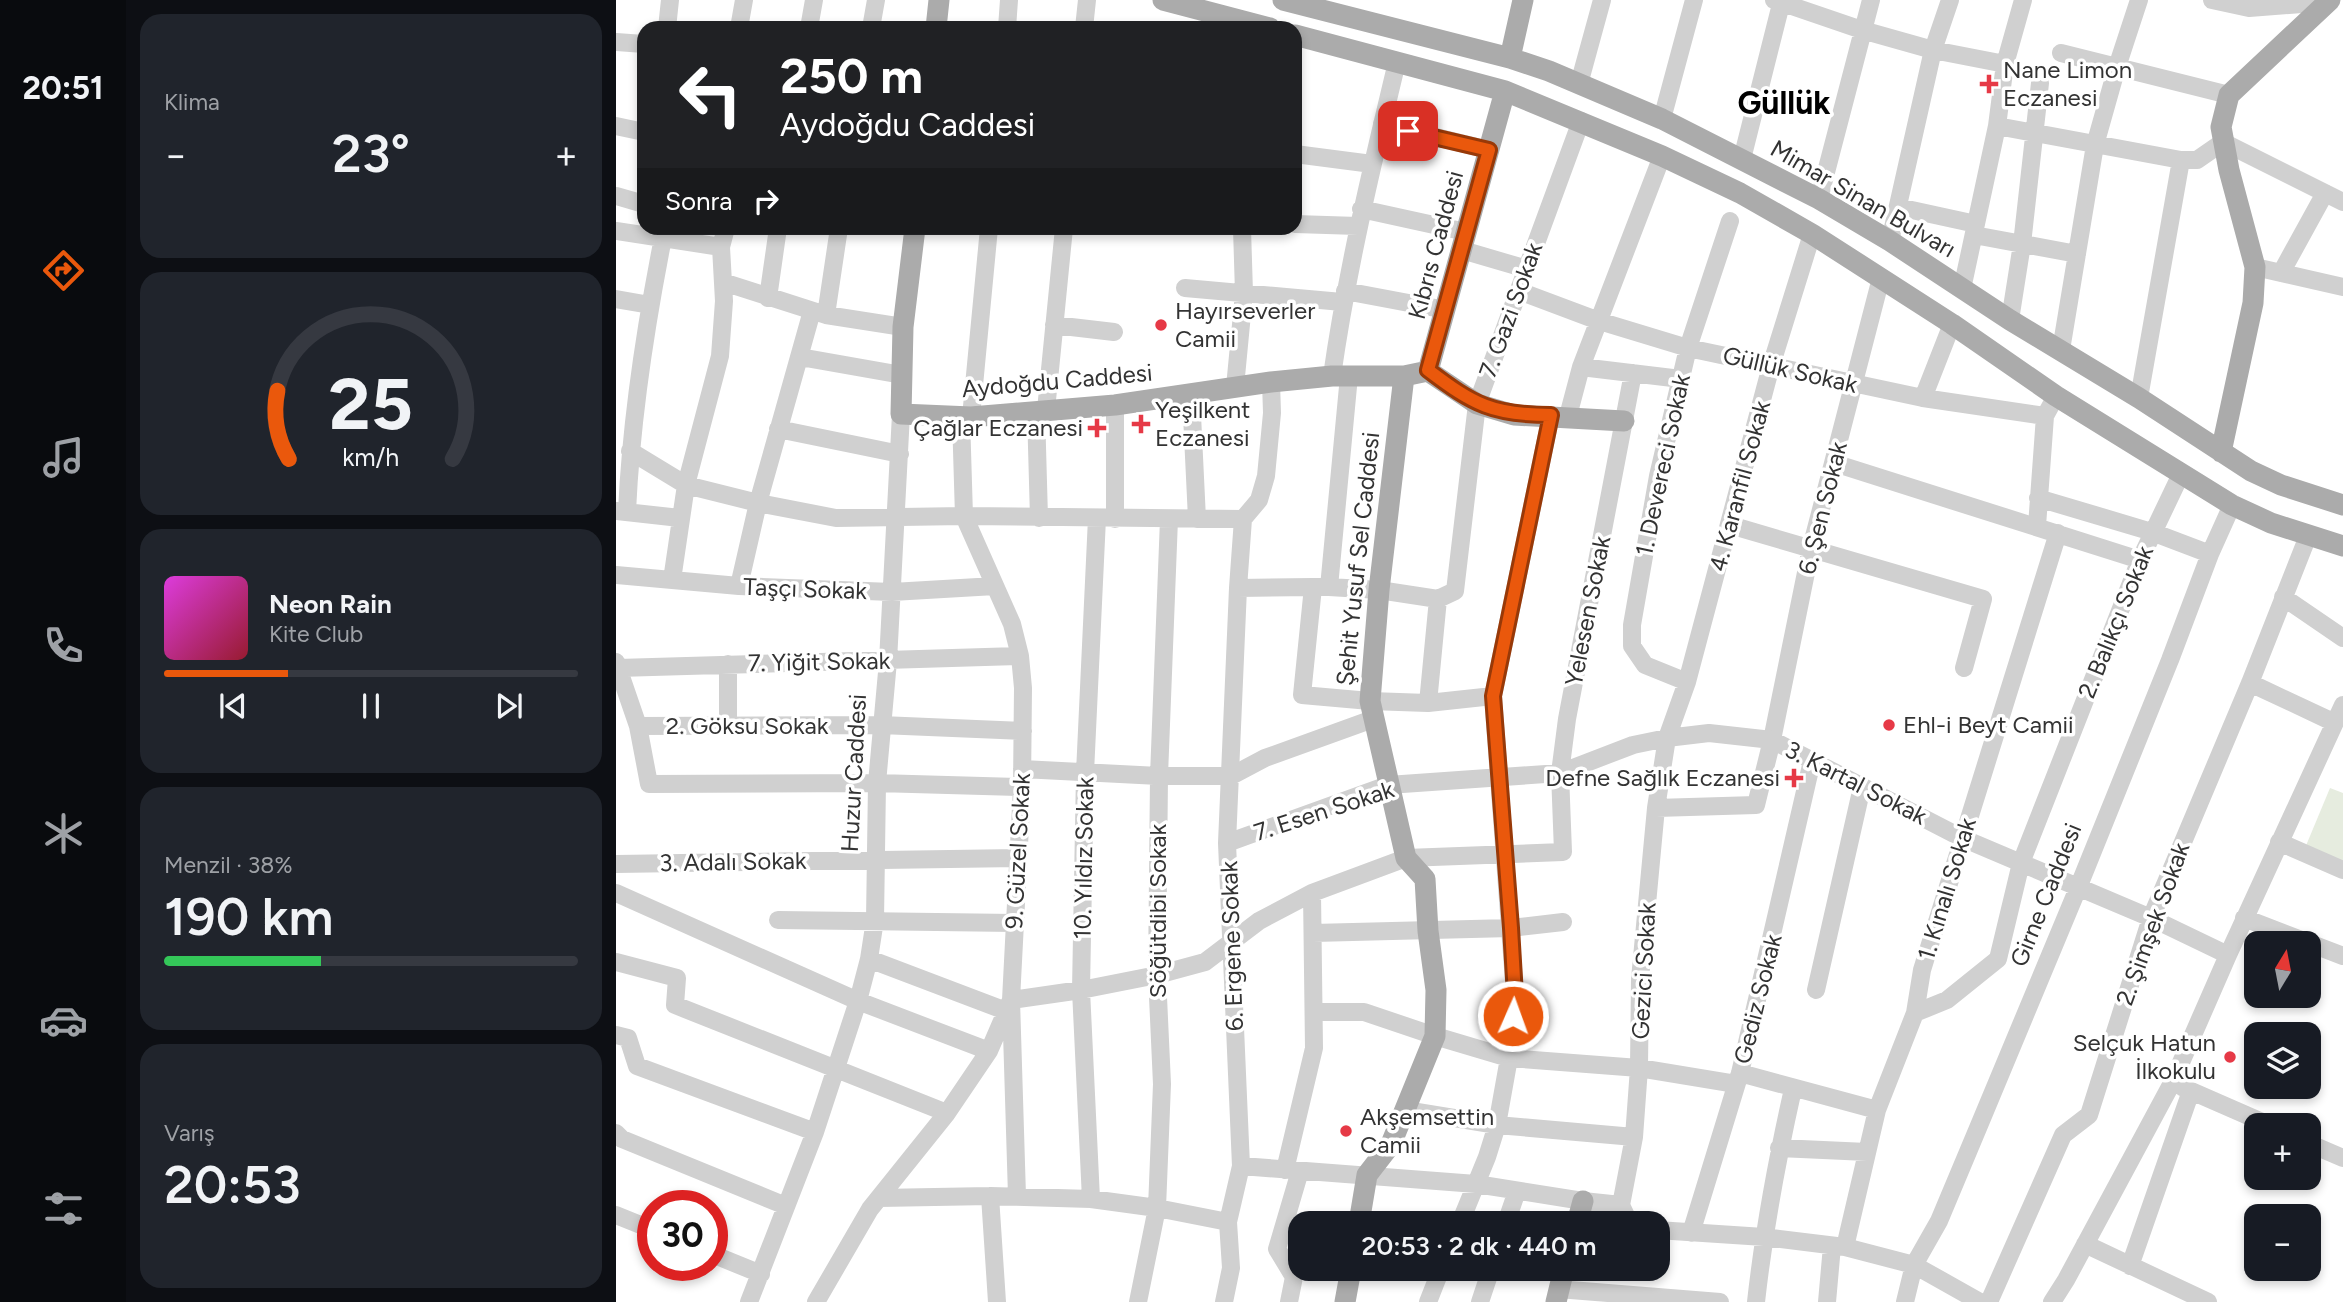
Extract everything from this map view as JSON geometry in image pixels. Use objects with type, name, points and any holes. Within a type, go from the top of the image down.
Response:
[{"type":"main road","points":[[937,21],[939,0]]},
{"type":"main road","points":[[1163,0],[1243,21]]},
{"type":"main road","name":"Mimar Sinan Bulvarı","points":[[1283,0],[1510,58],[1662,118],[1819,199],[1890,241],[2010,320],[2139,398],[2251,471],[2281,485],[2343,505]]},
{"type":"main road","points":[[1510,58],[1523,0]]},
{"type":"main road","points":[[2221,452],[2253,303],[2255,267],[2221,127],[2229,95],[2329,1]]},
{"type":"main road","points":[[1302,37],[1505,92],[1581,121],[1740,193],[1812,233],[2056,396],[2232,505],[2271,523],[2343,546]]},
{"type":"main road","name":"Kıbrıs Caddesi","points":[[1428,370],[1505,92]]},
{"type":"main road","name":"Huzur Caddesi","points":[[901,414],[903,327],[914,235]]},
{"type":"main road","points":[[1428,370],[1477,404],[1514,415],[1624,421]]},
{"type":"main road","name":"Aydoğdu Caddesi","points":[[901,414],[966,417],[1115,405],[1270,382],[1340,376],[1404,376],[1428,370]]},
{"type":"main road","name":"Şehit Yusuf Sel Caddesi","points":[[1361,1211],[1367,1175],[1391,1144],[1435,1036],[1437,990],[1424,879],[1406,858],[1372,710],[1379,590],[1404,376]]},
{"type":"main road","points":[[1580,1211],[1583,1201]]},
{"type":"main road","points":[[1345,1302],[1349,1281]]},
{"type":"street","points":[[668,21],[670,0]]},
{"type":"street","points":[[740,21],[744,0]]},
{"type":"street","points":[[810,21],[814,0]]},
{"type":"street","points":[[872,21],[876,0]]},
{"type":"street","points":[[1008,21],[1009,0]]},
{"type":"street","points":[[1085,21],[1087,0]]},
{"type":"street","points":[[1579,84],[1602,0]]},
{"type":"street","points":[[1662,118],[1694,0]]},
{"type":"street","points":[[1819,199],[1871,0]]},
{"type":"street","points":[[1890,241],[1933,50],[1950,0]]},
{"type":"street","points":[[1962,289],[1997,126],[2005,64],[2024,0]]},
{"type":"street","points":[[2061,350],[2095,145],[2139,0]]},
{"type":"street","points":[[2212,0],[2250,4],[2329,1]]},
{"type":"street","points":[[1742,159],[1779,1],[1862,30],[1933,50],[2005,64]]},
{"type":"street","points":[[616,42],[637,44]]},
{"type":"street","points":[[2061,53],[2229,95]]},
{"type":"street","points":[[1372,710],[1302,695],[1321,587],[1340,376],[1343,296],[1397,62]]},
{"type":"street","points":[[2010,320],[2036,134],[2040,83]]},
{"type":"street","name":"7. Gazi Sokak","points":[[1438,599],[1455,591],[1477,404],[1581,121]]},
{"type":"street","points":[[1382,124],[1489,150]]},
{"type":"street","points":[[1997,126],[2181,160],[2197,160],[2223,142],[2343,202]]},
{"type":"street","points":[[616,127],[637,131]]},
{"type":"street","points":[[1302,155],[1372,164]]},
{"type":"street","points":[[1465,1211],[1497,1125],[1509,1058],[1515,995],[1493,696],[1560,416],[1662,156]]},
{"type":"street","points":[[2139,398],[2181,160]]},
{"type":"street","points":[[2281,273],[2325,193]]},
{"type":"street","points":[[616,196],[637,202]]},
{"type":"street","points":[[1898,207],[2022,244],[2077,254]]},
{"type":"street","points":[[1302,223],[1359,218],[1464,241],[1527,269]]},
{"type":"street","name":"1. Devereci Sokak","points":[[1687,682],[1645,665],[1632,646],[1632,625],[1658,476],[1688,348],[1730,222]]},
{"type":"street","points":[[616,231],[637,234]]},
{"type":"street","name":"4. Karanfil Sokak","points":[[1667,738],[1687,682],[1771,366],[1812,233]]},
{"type":"street","points":[[643,235],[721,247]]},
{"type":"street","points":[[672,580],[686,485],[720,356],[724,302],[721,247],[724,235]]},
{"type":"street","points":[[768,298],[777,235]]},
{"type":"street","points":[[739,586],[778,429],[800,357],[819,313],[837,235]]},
{"type":"street","points":[[964,516],[966,417],[988,235]]},
{"type":"street","points":[[1039,518],[1041,411],[1063,235]]},
{"type":"street","points":[[1235,387],[1244,293],[1242,235]]},
{"type":"street","points":[[663,238],[650,305],[622,512],[680,518]]},
{"type":"street","points":[[2255,267],[2343,287]]},
{"type":"street","name":"6. Şen Sokak","points":[[1656,808],[1756,804],[1772,740],[1811,548],[1881,278]]},
{"type":"street","points":[[723,282],[819,313],[903,327]]},
{"type":"street","points":[[1185,288],[1343,296],[1446,310]]},
{"type":"street","name":"Güllük Sokak","points":[[1519,290],[1599,321],[1688,348],[1923,398],[2045,416]]},
{"type":"street","points":[[616,299],[650,305]]},
{"type":"street","points":[[1923,398],[1952,324]]},
{"type":"street","points":[[1054,325],[1114,332]]},
{"type":"street","points":[[800,357],[902,375]]},
{"type":"street","points":[[1581,367],[1681,379]]},
{"type":"street","name":"Yelesen Sokak","points":[[1505,854],[1563,852],[1560,773],[1567,719],[1633,373]]},
{"type":"street","name":"6. Ergene Sokak","points":[[1224,1302],[1231,1268],[1228,1222],[1241,1166],[1227,843],[1238,588],[1243,519],[1259,500],[1266,476],[1272,413],[1270,382]]},
{"type":"street","points":[[1191,394],[1197,519]]},
{"type":"street","points":[[2037,526],[2045,416],[2056,396]]},
{"type":"street","name":"10. Yıldız Sokak","points":[[1091,1199],[1082,990],[1086,773],[1115,405]]},
{"type":"street","name":"Huzur Caddesi","points":[[749,1302],[815,1132],[869,959],[875,920],[877,783],[888,661],[901,414]]},
{"type":"street","points":[[778,429],[900,454]]},
{"type":"street","points":[[630,451],[686,485],[758,503],[836,518],[964,516],[1243,519]]},
{"type":"street","points":[[1834,463],[2140,560]]},
{"type":"street","name":"2. Balıkçı Sokak","points":[[1915,1013],[1947,1000],[1998,959],[2021,863],[2140,560],[2182,474]]},
{"type":"street","points":[[2038,498],[2152,532],[2210,554]]},
{"type":"street","name":"Girne Caddesi","points":[[1905,1302],[1914,1265],[1939,1221],[2078,888],[2210,554],[2232,505]]},
{"type":"street","name":"9. Güzel Sokak","points":[[964,516],[1012,624],[1020,656],[1022,778],[1008,1005],[1017,1196]]},
{"type":"street","name":"Söğütdibi Sokak","points":[[1138,1302],[1157,1208],[1161,1084],[1157,975],[1159,776],[1169,519]]},
{"type":"street","points":[[1730,525],[1983,598],[1964,668]]},
{"type":"street","name":"1. Kınalı Sokak","points":[[1827,1302],[1839,1247],[1877,1110],[1915,1013],[1922,970],[2058,533]]},
{"type":"street","name":"2. Şimşek Sokak","points":[[1989,1302],[2063,1135],[2089,1115],[2151,918],[2308,536]]},
{"type":"street","name":"Taşçı Sokak","points":[[616,575],[739,586],[892,593],[995,586]]},
{"type":"street","points":[[1238,588],[1321,587],[1379,590],[1438,599],[1428,703]]},
{"type":"street","points":[[2283,597],[2343,638]]},
{"type":"street","name":"7. Yiğit Sokak","points":[[617,665],[1020,656]]},
{"type":"street","points":[[728,664],[728,726]]},
{"type":"street","points":[[617,665],[638,726],[649,784],[877,783],[1086,773],[1231,776],[1372,710],[1493,696]]},
{"type":"street","points":[[2250,682],[2333,722]]},
{"type":"street","points":[[2052,1302],[2172,1083],[2244,918],[2343,705]]},
{"type":"street","name":"2. Göksu Sokak","points":[[638,726],[881,725],[1023,731]]},
{"type":"street","name":"3. Kartal Sokak","points":[[1667,738],[1709,733],[1772,740],[1962,838],[2151,918],[2228,955]]},
{"type":"street","name":"7. Esen Sokak","points":[[1227,843],[1388,785],[1560,773],[1633,745],[1667,738]]},
{"type":"street","name":"Gezici Sokak","points":[[1621,1205],[1634,1137],[1639,1068],[1640,979],[1656,808],[1667,738]]},
{"type":"street","name":"Gediz Sokak","points":[[1691,1233],[1738,1079],[1812,761]]},
{"type":"street","points":[[1816,990],[1861,787]]},
{"type":"street","points":[[2279,842],[2343,870]]},
{"type":"street","points":[[869,959],[1008,1005],[1157,975],[1205,962],[1259,921],[1312,893],[1406,858],[1505,854]]},
{"type":"street","name":"3. Adalı Sokak","points":[[616,863],[1018,858]]},
{"type":"street","points":[[616,893],[858,1001],[989,1051]]},
{"type":"street","points":[[1289,1302],[1294,1277],[1277,1249],[1314,1048],[1312,893]]},
{"type":"street","points":[[2244,918],[2343,956]]},
{"type":"street","points":[[778,919],[1014,923]]},
{"type":"street","points":[[1313,933],[1511,928],[1563,922]]},
{"type":"street","points":[[616,962],[677,978],[675,1004],[947,1112]]},
{"type":"street","points":[[816,1302],[879,1198],[947,1112],[989,1051],[1008,1005]]},
{"type":"street","points":[[1314,1012],[1364,1012],[1509,1058],[1738,1079],[1793,1089],[1877,1110]]},
{"type":"street","points":[[622,1036],[637,1066],[815,1132]]},
{"type":"street","points":[[2172,1083],[2244,1114]]},
{"type":"street","points":[[1756,1302],[1779,1148],[1793,1089]]},
{"type":"street","points":[[2130,1266],[2191,1091]]},
{"type":"street","points":[[1405,1110],[1497,1125],[1634,1137]]},
{"type":"street","points":[[616,1133],[622,1139],[786,1206]]},
{"type":"street","points":[[1779,1148],[1867,1153]]},
{"type":"street","points":[[2321,1149],[2343,1158]]},
{"type":"street","points":[[1241,1166],[1476,1184],[1621,1205],[1624,1211]]},
{"type":"street","points":[[1510,1211],[1517,1191]]},
{"type":"street","points":[[990,1196],[997,1302]]},
{"type":"street","points":[[879,1198],[1017,1196],[1091,1199],[1228,1222]]},
{"type":"street","points":[[616,1215],[637,1224]]},
{"type":"street","points":[[1670,1231],[1764,1237],[1839,1247],[1914,1265],[1980,1302]]},
{"type":"street","points":[[2085,1244],[2208,1302]]},
{"type":"street","points":[[728,1260],[761,1273]]},
{"type":"street","points":[[1428,1302],[1436,1281]]},
{"type":"street","points":[[1480,1302],[1487,1281]]},
{"type":"street","points":[[1560,1287],[1720,1302]]},
{"type":"shaded area","points":[[2330,788],[2343,793],[2343,863],[2305,848]]},
{"type":"place","name":"Nane Limon Eczanesi","points":[[1989,84]]},
{"type":"place","name":"Hayırseverler Camii","points":[[1161,325]]},
{"type":"place","name":"Yeşilkent Eczanesi","points":[[1141,424]]},
{"type":"place","name":"Çağlar Eczanesi","points":[[1097,428]]},
{"type":"place","name":"Ehl-i Beyt Camii","points":[[1889,725]]},
{"type":"place","name":"Defne Sağlık Eczanesi","points":[[1794,778]]},
{"type":"place","name":"Selçuk Hatun İlkokulu","points":[[2230,1057]]},
{"type":"place","name":"Akşemsettin Camii","points":[[1346,1131]]},
{"type":"district","name":"Güllük","points":[[1784,103]]},
{"type":"route","points":[[1408,131],[1489,150],[1428,370],[1477,404],[1514,415],[1551,415],[1493,696],[1511,928],[1515,995],[1513,1016]]}]
